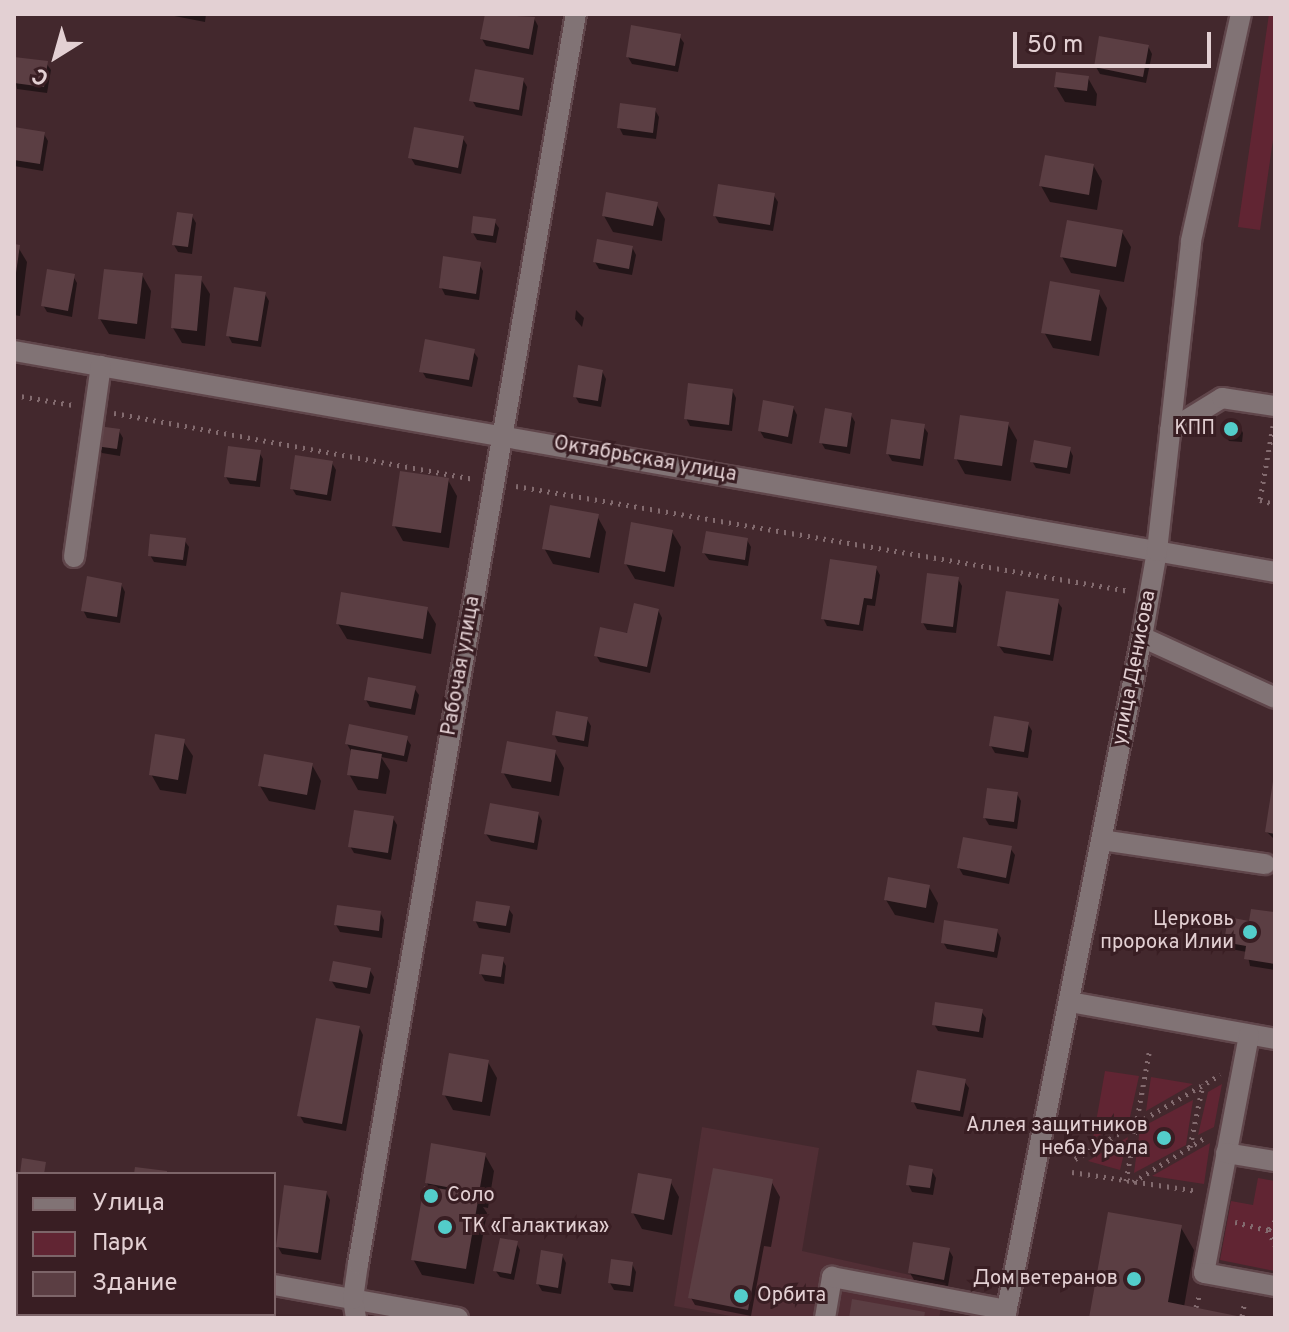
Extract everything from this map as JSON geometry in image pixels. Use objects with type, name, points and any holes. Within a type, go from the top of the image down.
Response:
[{"type":"street","name":"Рабочая улица","points":[[354,1308],[576,14]]},
{"type":"street","points":[[1232,14],[1235,36]]},
{"type":"street","name":"улица Денисова","points":[[1006,1314],[1142,637],[1157,551],[1191,241],[1241,14]]},
{"type":"street","name":"Октябрьская улица","points":[[14,351],[1275,572]]},
{"type":"street","points":[[74,557],[101,366]]},
{"type":"street","points":[[1170,430],[1222,398],[1275,406]]},
{"type":"street","points":[[1142,637],[1275,698]]},
{"type":"street","points":[[1102,840],[1265,864]]},
{"type":"street","points":[[1070,1002],[1275,1039]]},
{"type":"street","points":[[1249,1035],[1204,1273],[1275,1286]]},
{"type":"street","points":[[1226,1153],[1275,1161]]},
{"type":"street","points":[[825,1318],[832,1277],[1006,1314]]},
{"type":"street","points":[[276,1286],[354,1308],[458,1318]]},
{"type":"path","points":[[14,395],[494,483],[1149,595]]},
{"type":"path","points":[[1275,413],[1260,500],[1275,504]]},
{"type":"path","points":[[1129,1182],[1150,1048]]},
{"type":"path","points":[[1075,1159],[1243,1063]]},
{"type":"path","points":[[1189,1148],[1203,1084]]},
{"type":"path","points":[[1129,1182],[1232,1119]]},
{"type":"path","points":[[1072,1172],[1219,1194]]},
{"type":"path","points":[[1214,1218],[1268,1230]]},
{"type":"path","points":[[1275,1221],[1268,1230],[1270,1241],[1275,1245]]},
{"type":"shaded area","points":[[702,1127],[819,1148],[802,1251],[946,1283],[939,1318],[742,1318],[674,1306]]},
{"type":"green space","points":[[1269,14],[1275,14],[1275,126],[1260,230],[1238,227]]},
{"type":"green space","points":[[1105,1071],[1139,1076],[1130,1117],[1093,1139]]},
{"type":"green space","points":[[1151,1077],[1193,1084],[1146,1111]]},
{"type":"green space","points":[[1222,1084],[1214,1127],[1198,1135],[1208,1092]]},
{"type":"green space","points":[[1193,1100],[1186,1145],[1134,1173],[1140,1128]]},
{"type":"green space","points":[[1128,1137],[1120,1170],[1088,1161]]},
{"type":"green space","points":[[1210,1143],[1204,1184],[1152,1176]]},
{"type":"green space","points":[[1258,1178],[1275,1181],[1275,1271],[1220,1260],[1231,1201],[1253,1205]]},
{"type":"building","points":[[485,14],[535,17],[529,49],[480,39]]},
{"type":"building","points":[[631,25],[681,34],[675,66],[626,57]]},
{"type":"building","points":[[1099,36],[1149,45],[1143,77],[1094,67]]},
{"type":"building","points":[[14,57],[48,61],[44,87],[14,83]]},
{"type":"building","points":[[475,69],[524,78],[519,110],[469,101]]},
{"type":"building","points":[[1056,72],[1089,76],[1087,91],[1054,87]]},
{"type":"building","points":[[620,103],[656,108],[653,133],[617,128]]},
{"type":"building","points":[[14,127],[45,132],[40,164],[14,160]]},
{"type":"building","points":[[414,127],[464,136],[458,168],[408,158]]},
{"type":"building","points":[[1045,155],[1094,164],[1089,195],[1039,186]]},
{"type":"building","points":[[718,184],[775,193],[770,225],[713,216]]},
{"type":"building","points":[[606,192],[658,202],[653,226],[602,216]]},
{"type":"building","points":[[177,212],[193,214],[188,247],[172,245]]},
{"type":"building","points":[[473,216],[496,219],[493,236],[471,233]]},
{"type":"building","points":[[1067,220],[1123,230],[1116,267],[1060,257]]},
{"type":"building","points":[[597,239],[633,246],[629,269],[593,262]]},
{"type":"building","points":[[14,244],[20,245],[16,273],[14,273]]},
{"type":"building","points":[[443,256],[481,262],[476,294],[439,288]]},
{"type":"building","points":[[47,269],[75,274],[68,311],[41,306]]},
{"type":"building","points":[[104,269],[143,273],[137,324],[98,319]]},
{"type":"building","points":[[175,274],[202,276],[197,331],[171,328]]},
{"type":"building","points":[[1050,281],[1100,290],[1091,341],[1041,333]]},
{"type":"building","points":[[234,287],[266,292],[258,341],[226,336]]},
{"type":"building","points":[[425,339],[475,349],[469,380],[419,372]]},
{"type":"building","points":[[578,365],[603,370],[598,401],[573,397]]},
{"type":"building","points":[[688,383],[733,389],[729,425],[684,419]]},
{"type":"building","points":[[763,400],[794,406],[788,437],[758,431]]},
{"type":"building","points":[[825,408],[852,413],[847,447],[819,443]]},
{"type":"building","points":[[960,415],[1009,422],[1002,466],[954,459]]},
{"type":"building","points":[[891,419],[925,424],[920,459],[886,454]]},
{"type":"building","name":"КПП","points":[[1224,421],[1240,424],[1239,436],[1222,434]]},
{"type":"building","points":[[98,426],[120,429],[117,449],[95,446]]},
{"type":"building","points":[[1034,440],[1071,447],[1067,468],[1030,462]]},
{"type":"building","points":[[228,446],[261,450],[256,481],[224,477]]},
{"type":"building","points":[[295,455],[333,461],[327,495],[290,489]]},
{"type":"building","points":[[400,471],[449,478],[441,533],[392,526]]},
{"type":"building","points":[[550,505],[599,514],[590,558],[542,549]]},
{"type":"building","points":[[631,522],[673,530],[665,572],[624,564]]},
{"type":"building","points":[[706,531],[748,538],[745,560],[702,553]]},
{"type":"building","points":[[150,534],[186,538],[183,560],[148,556]]},
{"type":"building","points":[[830,559],[877,566],[872,599],[864,598],[859,625],[821,619]]},
{"type":"building","points":[[927,573],[959,577],[953,627],[921,623]]},
{"type":"building","points":[[87,576],[122,583],[117,617],[81,611]]},
{"type":"building","points":[[1006,591],[1059,599],[1050,655],[997,646]]},
{"type":"building","points":[[341,592],[428,607],[423,639],[336,624]]},
{"type":"building","points":[[634,603],[659,609],[647,667],[594,656],[600,627],[627,633]]},
{"type":"building","points":[[368,677],[416,686],[411,709],[364,700]]},
{"type":"building","points":[[556,711],[588,717],[584,741],[552,735]]},
{"type":"building","points":[[994,716],[1029,722],[1024,752],[989,746]]},
{"type":"building","points":[[349,724],[408,736],[404,756],[345,744]]},
{"type":"building","points":[[155,734],[185,739],[178,780],[149,775]]},
{"type":"building","points":[[507,741],[556,750],[551,782],[501,773]]},
{"type":"building","points":[[351,749],[382,754],[378,779],[347,775]]},
{"type":"building","points":[[264,754],[313,763],[307,795],[258,786]]},
{"type":"building","points":[[1275,781],[1275,834],[1265,832]]},
{"type":"building","points":[[987,788],[1018,792],[1014,822],[983,818]]},
{"type":"building","points":[[490,803],[539,812],[534,843],[484,834]]},
{"type":"building","points":[[354,810],[394,816],[388,853],[348,847]]},
{"type":"building","points":[[963,837],[1012,846],[1006,878],[957,868]]},
{"type":"building","points":[[888,877],[930,885],[926,908],[884,900]]},
{"type":"building","points":[[476,901],[510,906],[506,926],[473,921]]},
{"type":"building","points":[[337,905],[381,911],[379,931],[334,925]]},
{"type":"building","name":"Церковь пророка Илии","points":[[1251,909],[1275,912],[1275,964],[1244,959],[1246,946],[1224,942],[1228,917],[1249,921]]},
{"type":"building","points":[[944,920],[998,929],[994,952],[941,943]]},
{"type":"building","points":[[482,954],[504,957],[501,977],[479,974]]},
{"type":"building","points":[[333,961],[371,968],[367,988],[329,981]]},
{"type":"building","points":[[935,1002],[983,1009],[979,1032],[932,1025]]},
{"type":"building","points":[[316,1018],[360,1026],[342,1124],[297,1116]]},
{"type":"building","points":[[449,1053],[489,1060],[482,1102],[442,1095]]},
{"type":"building","points":[[917,1070],[966,1079],[960,1111],[911,1102]]},
{"type":"building","points":[[431,1143],[486,1153],[479,1193],[425,1183]]},
{"type":"building","points":[[22,1158],[46,1162],[44,1172],[20,1172]]},
{"type":"building","points":[[909,1165],[933,1169],[930,1188],[906,1185]]},
{"type":"building","points":[[135,1167],[167,1171],[167,1172],[134,1172]]},
{"type":"building","points":[[713,1168],[773,1179],[748,1310],[688,1298]]},
{"type":"building","points":[[638,1173],[672,1179],[664,1220],[631,1213]]},
{"type":"building","points":[[284,1185],[327,1191],[318,1253],[276,1247]]},
{"type":"building","name":"ТК «Галактика»","points":[[424,1186],[479,1195],[466,1269],[411,1260]]},
{"type":"building","name":"Дом ветеранов","points":[[1108,1212],[1182,1225],[1168,1302],[1247,1318],[1089,1318]]},
{"type":"building","points":[[500,1238],[518,1241],[511,1274],[493,1271]]},
{"type":"building","points":[[913,1242],[950,1248],[944,1280],[908,1273]]},
{"type":"building","points":[[541,1250],[563,1254],[558,1288],[536,1284]]},
{"type":"building","points":[[611,1259],[633,1262],[630,1286],[608,1283]]},
{"type":"building","points":[[852,1299],[925,1312],[924,1318],[849,1318]]},
{"type":"building","points":[[50,1316],[76,1316],[76,1318]]},
{"type":"building","points":[[146,1316],[178,1316],[178,1318]]},
{"type":"place","name":"КПП","points":[[1231,429]]},
{"type":"place","name":"Церковь пророка Илии","points":[[1250,932]]},
{"type":"place","name":"Аллея защитников неба Урала","points":[[1164,1138]]},
{"type":"place","name":"Соло","points":[[431,1196]]},
{"type":"place","name":"ТК «Галактика»","points":[[445,1227]]},
{"type":"place","name":"Дом ветеранов","points":[[1134,1279]]},
{"type":"place","name":"Орбита","points":[[741,1296]]}]
